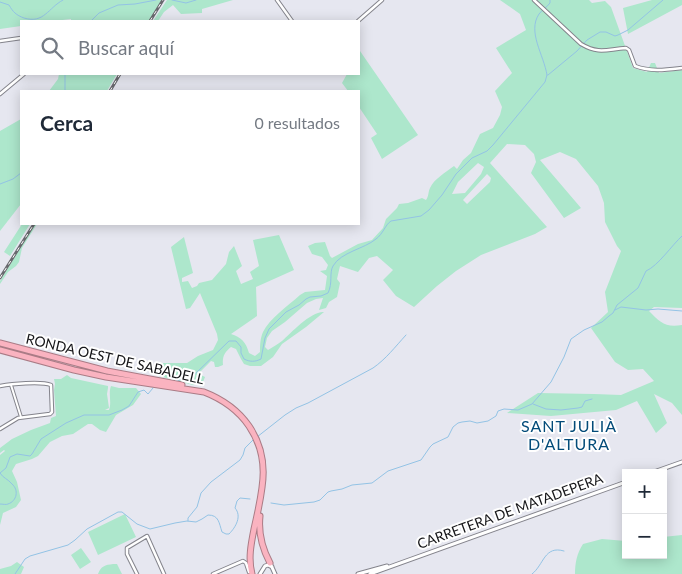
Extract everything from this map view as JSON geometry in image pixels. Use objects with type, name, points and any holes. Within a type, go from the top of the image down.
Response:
[{"type":"highway","name":"RONDA OEST DE SABADELL","points":[[0,343],[107,371],[185,386],[219,397],[236,408],[244,416],[252,429],[264,459],[265,477],[259,528],[263,547],[271,565]]},
{"type":"highway","name":"RONDA OEST DE SABADELL","points":[[0,350],[106,377],[204,392],[232,408],[252,429]]},
{"type":"highway","name":"RONDA OEST DE SABADELL","points":[[251,574],[251,544],[264,482],[262,454],[257,439]]},
{"type":"street","points":[[277,0],[291,20]]},
{"type":"street","points":[[359,20],[382,0]]},
{"type":"street","points":[[534,0],[586,47],[603,51],[626,48],[629,50],[635,66],[646,70],[682,68]]},
{"type":"street","points":[[0,41],[20,38]]},
{"type":"street","points":[[0,94],[23,75]]},
{"type":"street","points":[[0,386],[46,383],[51,385],[52,412],[50,414],[21,417],[0,428]]},
{"type":"street","points":[[11,384],[21,417]]},
{"type":"street","points":[[662,469],[682,462]]},
{"type":"street","name":"CARRETERA DE MATADEPERA","points":[[402,562],[622,483]]},
{"type":"street","points":[[138,574],[127,554],[127,548],[147,536],[164,574]]},
{"type":"street","points":[[213,574],[244,561],[251,574]]},
{"type":"street","points":[[358,574],[402,562]]},
{"type":"street","points":[[370,574],[402,562]]},
{"type":"street","points":[[260,574],[265,566],[268,565],[271,565],[275,574]]},
{"type":"green space","points":[[0,0],[162,0],[150,20],[20,20],[20,26],[0,29]]},
{"type":"green space","points":[[167,0],[233,0],[202,9],[202,13],[181,14],[173,5],[164,12],[159,20],[154,20]]},
{"type":"green space","points":[[500,0],[589,0],[592,3],[605,1],[611,7],[633,68],[647,72],[651,63],[655,63],[659,73],[682,70],[682,308],[654,307],[649,311],[667,325],[682,325],[682,415],[672,403],[654,394],[667,423],[656,433],[637,401],[616,410],[551,416],[507,413],[538,393],[621,395],[654,381],[643,369],[628,370],[615,362],[591,328],[608,312],[605,292],[621,251],[605,222],[604,203],[598,186],[576,159],[560,152],[540,160],[581,208],[564,218],[531,173],[536,162],[534,154],[525,145],[507,144],[490,163],[547,227],[535,234],[481,255],[456,271],[414,307],[396,296],[383,280],[393,270],[377,256],[369,258],[358,272],[340,266],[337,279],[340,283],[337,297],[329,302],[326,308],[319,310],[323,298],[307,303],[272,331],[267,338],[265,347],[268,350],[282,341],[307,319],[324,312],[282,344],[273,357],[261,366],[244,364],[236,349],[231,347],[224,354],[223,365],[215,367],[214,362],[211,361],[196,376],[201,375],[205,377],[203,382],[193,385],[159,376],[160,363],[187,363],[213,350],[218,340],[200,293],[190,308],[186,309],[171,247],[184,237],[193,273],[182,278],[182,282],[188,281],[192,288],[199,283],[212,280],[226,264],[229,252],[234,246],[242,266],[236,271],[241,284],[253,279],[250,272],[259,266],[253,240],[279,235],[294,270],[256,287],[257,316],[231,334],[243,341],[249,353],[255,356],[260,352],[263,332],[274,317],[305,292],[325,290],[327,276],[320,271],[326,270],[328,265],[322,257],[312,254],[308,246],[325,242],[332,258],[358,244],[372,240],[383,228],[386,219],[399,204],[422,198],[426,200],[434,182],[454,166],[457,169],[471,153],[480,134],[493,128],[502,107],[495,91],[512,73],[496,48],[526,30],[520,14]],"holes":[[[478,163],[484,167],[481,174],[465,193],[452,194],[458,182]],[[487,174],[491,178],[490,182],[467,204],[463,200]]]},
{"type":"green space","points":[[652,0],[682,0],[682,5],[628,34],[623,8]]},
{"type":"green space","points":[[360,51],[418,135],[382,159],[371,138],[377,134],[360,108],[360,90],[347,90],[342,83],[346,75],[360,75]]},
{"type":"green space","points":[[59,75],[116,75],[108,90],[50,90]]},
{"type":"green space","points":[[20,120],[20,205],[0,231],[0,131]]},
{"type":"green space","points":[[21,225],[29,225],[10,256],[4,252]]},
{"type":"green space","points":[[34,225],[36,225],[22,248],[19,262],[8,272],[0,284],[0,281]]},
{"type":"green space","points":[[67,375],[71,378],[108,386],[109,408],[105,410],[109,410],[110,407],[111,386],[136,388],[141,394],[133,405],[116,415],[106,432],[92,424],[88,424],[73,434],[62,436],[50,442],[38,456],[16,464],[12,471],[17,482],[21,500],[16,507],[3,513],[0,525],[0,455],[5,451],[0,453],[0,448],[12,439],[50,423],[51,418],[56,416],[54,379],[61,379]]},
{"type":"green space","points":[[125,514],[136,537],[98,555],[88,532]]},
{"type":"green space","points":[[682,535],[682,574],[575,574],[577,558],[583,544],[602,539],[622,541],[622,559],[667,559],[667,537]]},
{"type":"green space","points":[[81,548],[91,562],[80,569],[71,555]]},
{"type":"green space","points":[[17,562],[24,567],[21,574],[0,574],[0,569]]},
{"type":"green space","points":[[117,564],[122,574],[98,574],[104,566]]},
{"type":"waterway","points":[[0,2],[9,5],[19,16],[36,19],[63,0]]},
{"type":"waterway","points":[[92,20],[99,13],[118,5],[156,0]]},
{"type":"waterway","points":[[172,0],[186,3],[196,0]]},
{"type":"waterway","points":[[547,75],[537,44],[535,28],[539,14],[550,3],[550,0]]},
{"type":"waterway","points":[[548,75],[577,51],[587,40],[600,32],[606,32],[615,36],[628,30],[663,0]]},
{"type":"waterway","points":[[65,75],[65,90]]},
{"type":"waterway","points":[[176,381],[193,376],[229,341],[236,341],[241,347],[244,359],[248,361],[261,359],[265,338],[269,329],[286,312],[306,299],[328,293],[333,266],[341,257],[376,239],[391,221],[421,216],[429,210],[456,174],[472,158],[487,151],[493,145],[545,82],[547,75]]},
{"type":"waterway","points":[[0,184],[20,174]]},
{"type":"waterway","points":[[271,503],[284,505],[314,502],[320,500],[331,491],[352,485],[372,483],[388,471],[421,460],[430,447],[448,437],[453,427],[458,423],[488,421],[496,416],[498,411],[504,409],[518,410],[532,404],[551,382],[571,339],[584,330],[602,322],[613,313],[617,305],[638,288],[646,271],[660,260],[682,236]]},
{"type":"waterway","points":[[615,310],[621,307],[682,311]]},
{"type":"waterway","points":[[257,437],[296,408],[373,368],[406,335]]},
{"type":"waterway","points":[[0,504],[11,503],[16,495],[14,486],[0,473],[6,468],[10,457],[17,454],[30,456],[41,439],[66,423],[84,415],[109,415],[122,410],[129,406],[138,392],[144,390],[148,394],[153,388]]},
{"type":"waterway","points":[[533,404],[546,409],[561,410],[582,407],[585,401],[592,399]]},
{"type":"waterway","points":[[188,521],[188,518],[197,507],[201,493],[211,482],[240,460],[245,448],[254,439]]},
{"type":"waterway","points":[[15,574],[25,559],[68,545],[87,529],[118,512],[122,512],[137,524],[150,529],[187,521],[196,522],[208,515],[212,515],[218,520],[222,532],[229,534],[238,518],[235,508],[237,501],[240,498],[250,499]]},
{"type":"waterway","points":[[532,574],[548,553],[557,550],[564,551]]},
{"type":"railway","points":[[151,20],[163,0]]},
{"type":"railway","points":[[111,90],[119,75]]},
{"type":"railway","points":[[0,278],[33,225]]},
{"type":"district","name":"SANT JULIÀ D'ALTURA","points":[[569,435]]}]
